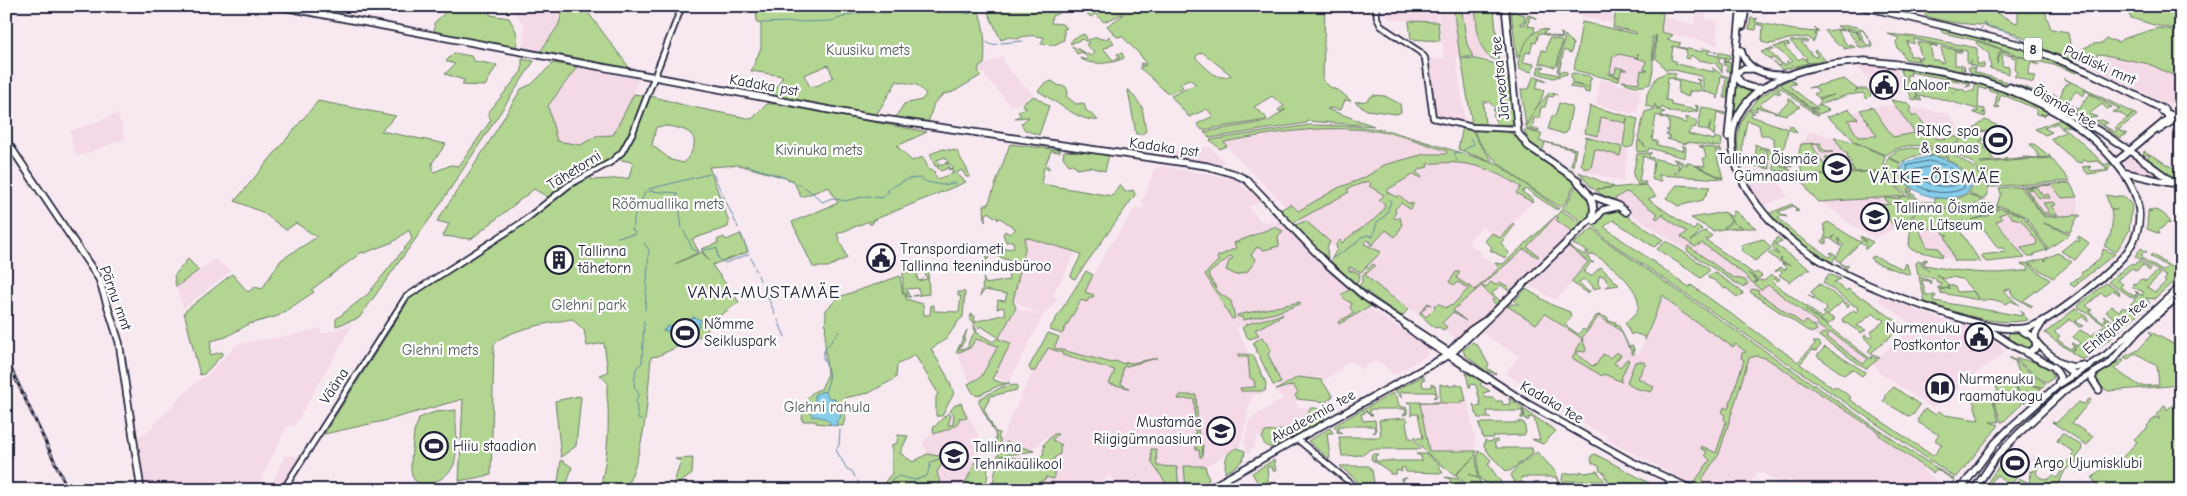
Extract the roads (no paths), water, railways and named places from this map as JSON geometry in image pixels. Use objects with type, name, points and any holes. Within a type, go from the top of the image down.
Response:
[{"type":"main road","name":"Kadaka pst","points":[[278,6],[653,78],[891,120],[1207,166],[1223,170],[1247,180]]},
{"type":"main road","name":"Järveotsa tee","points":[[1505,6],[1517,130],[1520,137],[1528,146],[1575,179],[1595,200]]},
{"type":"main road","name":"Õismäe tee","points":[[1741,6],[1735,74],[1733,113],[1732,133],[1732,149],[1736,167],[1749,196],[1766,217],[1800,247],[1851,277],[1908,300],[1963,318],[2015,328],[2026,328],[2042,323],[2106,274],[2128,253],[2135,241],[2141,208],[2136,192],[2118,161],[2093,137],[2042,105],[1990,82],[1921,66],[1878,61],[1836,62],[1808,68],[1787,75],[1763,88],[1733,113],[1728,149],[1735,176],[1755,209],[1788,241],[1815,260],[1850,279],[1935,314],[1985,327],[2024,352]]},
{"type":"main road","points":[[1735,74],[1739,82],[1746,87],[1763,88],[1766,84],[1767,80],[1741,56],[1746,6]]},
{"type":"main road","name":"Paldiski mnt","points":[[1862,6],[2022,45],[2076,66],[2181,118]]},
{"type":"main road","name":"Õismäe tee","points":[[1735,74],[1743,69],[1771,75],[1787,75]]},
{"type":"main road","points":[[1990,82],[2014,88],[2055,104],[2105,132],[2138,154],[2181,189]]},
{"type":"main road","name":"Paldiski mnt","points":[[2143,100],[2181,118]]},
{"type":"main road","points":[[2164,110],[2169,118],[2168,121]]},
{"type":"main road","points":[[2118,161],[2168,121],[2181,118]]},
{"type":"main road","points":[[2138,154],[2137,149],[2168,121]]},
{"type":"main road","points":[[2093,137],[2093,131],[2105,132]]},
{"type":"main road","name":"Pärnu mnt","points":[[6,140],[99,278],[118,342],[141,490]]},
{"type":"main road","points":[[2154,178],[2158,176],[2158,170]]},
{"type":"main road","points":[[2126,173],[2142,178],[2167,181],[2181,189]]},
{"type":"main road","points":[[2136,192],[2136,182],[2142,178]]},
{"type":"main road","name":"Kadaka tee","points":[[1247,180],[1326,263],[1365,297],[1424,340],[1449,353]]},
{"type":"main road","points":[[1597,216],[1595,200],[1616,205],[1626,212]]},
{"type":"main road","name":"Akadeemia tee","points":[[1206,490],[1433,364],[1449,353],[1581,231],[1592,218],[1595,200]]},
{"type":"main road","name":"Akadeemia tee","points":[[1581,231],[1592,223],[1604,208],[1616,207]]},
{"type":"main road","name":"Ehitajate tee","points":[[1960,490],[1995,443],[2058,385],[2106,355],[2181,286]]},
{"type":"main road","name":"Ehitajate tee","points":[[1974,490],[2004,447],[2065,390],[2082,378],[2109,364],[2124,345],[2181,294]]},
{"type":"main road","points":[[2024,352],[2034,350],[2037,346],[2035,334],[2042,323]]},
{"type":"main road","points":[[2007,342],[2005,333],[2008,330],[2015,328],[2027,333],[2057,362],[2082,378],[2082,372],[2092,364]]},
{"type":"main road","name":"Kadaka tee","points":[[1415,332],[1438,344],[1465,364],[1563,425],[1681,490]]},
{"type":"main road","points":[[1424,340],[1437,354],[1433,364],[1448,362],[1465,364],[1460,352],[1462,343],[1452,345],[1438,344]]},
{"type":"main road","points":[[2024,352],[2056,369],[2060,377],[2058,385]]},
{"type":"main road","points":[[2057,362],[2076,367],[2092,364]]},
{"type":"main road","points":[[2096,372],[2092,375],[2092,379],[2100,390]]},
{"type":"main road","points":[[2065,390],[2072,380],[2073,374]]},
{"type":"main road","name":"Kadaka tee","points":[[1658,477],[1694,490]]},
{"type":"street","name":"Tähetorni","points":[[406,297],[521,222],[569,186],[606,166],[620,155],[629,141],[653,78],[674,31],[682,6]]},
{"type":"street","points":[[1376,6],[1377,18],[1381,26],[1420,52],[1425,58],[1433,118],[1472,127],[1517,130]]},
{"type":"street","points":[[1504,129],[1520,137]]},
{"type":"street","name":"Vääna","points":[[283,490],[406,297]]},
{"type":"street","points":[[1307,433],[1306,440],[1311,449]]},
{"type":"street","points":[[1297,439],[1359,490]]},
{"type":"water","points":[[1932,156],[1944,159],[1960,169],[1970,184],[1968,192],[1960,196],[1940,198],[1929,196],[1911,187],[1901,171],[1904,162]]},
{"type":"water","points":[[693,317],[701,320],[697,329],[664,331],[666,327],[692,322],[691,319]]},
{"type":"water","points":[[824,391],[829,398],[834,398],[840,408],[841,417],[837,421],[836,426],[831,425],[827,419],[812,417],[811,412],[805,408],[806,403],[815,403],[815,394]]},
{"type":"waterway","points":[[760,23],[831,21],[877,6]]},
{"type":"waterway","points":[[943,6],[970,14],[978,6]]},
{"type":"waterway","points":[[1979,31],[1984,25],[1996,28],[2014,34],[2029,45]]},
{"type":"waterway","points":[[1001,43],[1023,41]]},
{"type":"waterway","points":[[987,42],[991,45],[997,44]]},
{"type":"waterway","points":[[2065,59],[2074,60],[2076,57],[2074,53]]},
{"type":"waterway","points":[[1464,150],[1474,144],[1470,138]]},
{"type":"waterway","points":[[1455,156],[1455,152],[1462,153]]},
{"type":"waterway","points":[[745,165],[797,183],[822,202],[832,198],[845,201],[867,196],[882,198],[888,192],[888,189],[908,179],[920,178],[927,182],[942,185],[956,183]]},
{"type":"waterway","points":[[649,189],[709,174]]},
{"type":"waterway","points":[[713,174],[736,223]]},
{"type":"waterway","points":[[617,237],[636,234],[632,229],[635,215],[646,190]]},
{"type":"waterway","points":[[649,191],[677,193],[682,228]]},
{"type":"waterway","points":[[1333,258],[1355,244],[1361,237],[1368,235],[1373,237],[1377,222],[1386,215],[1391,201],[1389,199]]},
{"type":"waterway","points":[[684,231],[693,250],[699,251]]},
{"type":"waterway","points":[[740,233],[748,251]]},
{"type":"waterway","points":[[644,243],[649,250],[645,310]]},
{"type":"waterway","points":[[703,250],[717,248],[718,258],[725,263],[749,254]]},
{"type":"waterway","points":[[751,258],[754,265]]},
{"type":"waterway","points":[[758,275],[760,280]]},
{"type":"waterway","points":[[763,286],[775,314]]},
{"type":"waterway","points":[[778,320],[785,337]]},
{"type":"waterway","points":[[641,420],[638,419],[636,401],[639,394],[634,386],[636,368],[642,363],[644,321]]},
{"type":"waterway","points":[[825,392],[829,380],[828,370],[823,357],[824,351],[839,331]]},
{"type":"waterway","points":[[840,430],[839,445],[836,450],[847,469],[852,471],[855,477]]},
{"type":"waterway","points":[[887,490],[887,483],[899,476],[915,480],[927,476],[931,462],[939,459]]},
{"type":"waterway","points":[[858,481],[858,490]]},
{"type":"railway","points":[[6,358],[68,490]]},
{"type":"place","name":"LaNoor","points":[[1884,85]]},
{"type":"place","name":"RING spa & saunas","points":[[1998,140]]},
{"type":"place","name":"Tallinna Õismäe Gümnaasium","points":[[1837,168]]},
{"type":"place","name":"Tallinna Õismäe Vene Lütseum","points":[[1875,217]]},
{"type":"place","name":"Transpordiameti Tallinna teenindusbüroo","points":[[881,258]]},
{"type":"place","name":"Tallinna tähetorn","points":[[559,260]]},
{"type":"place","name":"Nõmme Seikluspark","points":[[685,333]]},
{"type":"place","name":"Nurmenuku Postkontor","points":[[1979,337]]},
{"type":"place","name":"Nurmenuku raamatukogu","points":[[1940,388]]},
{"type":"place","name":"Mustamäe Riigigümnaasium","points":[[1221,431]]},
{"type":"place","name":"Hiiu staadion","points":[[434,446]]},
{"type":"place","name":"Tallinna Tehnikaülikool","points":[[954,456]]},
{"type":"place","name":"Argo Ujumisklubi","points":[[2015,463]]},
{"type":"district","name":"VÄIKE-ÕISMÄE","points":[[1935,177]]},
{"type":"district","name":"VANA-MUSTAMÄE","points":[[764,292]]},
{"type":"park label","name":"Kuusiku mets","points":[[868,50]]},
{"type":"park label","name":"Kivinuka mets","points":[[819,150]]},
{"type":"park label","name":"Rõõmuallika mets","points":[[668,204]]},
{"type":"park label","name":"Glehni park","points":[[589,305]]},
{"type":"park label","name":"Glehni mets","points":[[440,350]]},
{"type":"park label","name":"Glehni rahula","points":[[827,407]]}]
